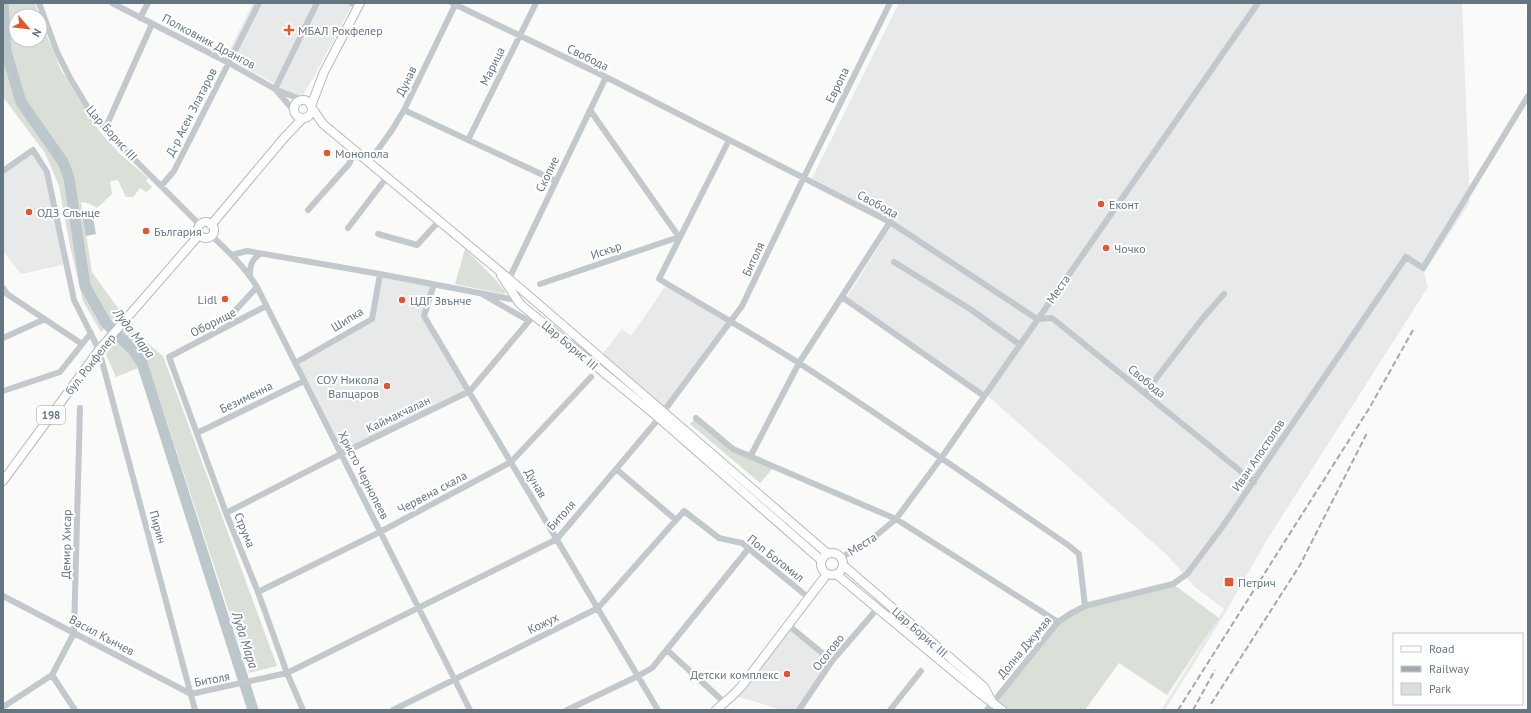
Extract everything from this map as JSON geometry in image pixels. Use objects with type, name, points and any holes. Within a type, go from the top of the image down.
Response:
[{"type":"main road","points":[[211,224],[284,138],[300,115],[310,114],[307,104],[356,4]]},
{"type":"main road","points":[[307,104],[296,104],[300,115],[323,124]]},
{"type":"main road","points":[[307,104],[323,124]]},
{"type":"main road","name":"Цар Борис III","points":[[323,124],[528,295],[822,560]]},
{"type":"main road","points":[[205,222],[211,224],[214,229],[212,236],[204,238],[199,235],[198,231],[200,225],[205,222]]},
{"type":"main road","name":"бул. Рокфелер","points":[[3,481],[100,350],[199,235]]},
{"type":"main road","points":[[498,269],[518,302],[524,296],[528,295]]},
{"type":"main road","name":"Цар Борис III","points":[[518,302],[532,318],[661,415],[828,554]]},
{"type":"main road","points":[[716,710],[741,687],[809,598],[831,574],[840,571],[842,562],[836,554],[828,554],[822,560],[822,568],[831,574]]},
{"type":"main road","name":"Цар Борис III","points":[[842,562],[984,687],[992,702]]},
{"type":"main road","name":"Цар Борис III","points":[[831,574],[877,609],[1002,710]]},
{"type":"street","name":"Цар Борис III","points":[[39,3],[57,52],[70,78],[90,111],[105,129],[200,225]]},
{"type":"street","name":"Полковник Дрангов","points":[[112,3],[229,63],[275,89],[307,104]]},
{"type":"street","points":[[140,18],[148,3]]},
{"type":"street","name":"Д-р Асен Златаров","points":[[162,185],[174,171],[260,3]]},
{"type":"street","points":[[275,89],[317,3]]},
{"type":"street","name":"Марица","points":[[468,140],[536,3]]},
{"type":"street","name":"Европа","points":[[804,177],[890,3]]},
{"type":"street","name":"Места","points":[[842,562],[896,519],[942,457],[1019,344],[1038,319],[1258,3]]},
{"type":"street","name":"Свобода","points":[[454,4],[606,78],[804,177],[890,222],[1038,319],[1052,318],[1254,482]]},
{"type":"street","name":"Дунав","points":[[369,162],[392,130],[404,110],[454,4]]},
{"type":"street","points":[[105,129],[152,24]]},
{"type":"street","name":"Скопие","points":[[509,279],[606,78]]},
{"type":"street","name":"Полковник Дрангов","points":[[275,89],[300,115]]},
{"type":"street","name":"Иван Апостолов","points":[[1085,606],[1173,584],[1187,574],[1224,526],[1406,257],[1423,268],[1528,96]]},
{"type":"street","points":[[404,110],[556,181]]},
{"type":"street","points":[[590,110],[679,237]]},
{"type":"street","points":[[729,140],[659,279],[799,363],[942,457],[1079,554],[1085,606]]},
{"type":"street","name":"Пирин","points":[[3,171],[33,150],[47,172],[74,300],[100,350],[195,710]]},
{"type":"street","points":[[308,210],[349,164],[356,151]]},
{"type":"street","points":[[348,228],[387,177]]},
{"type":"street","name":"Битоля","points":[[191,694],[287,673],[557,539],[661,415],[732,322],[742,306],[804,177]]},
{"type":"street","points":[[378,234],[417,245],[439,220]]},
{"type":"street","points":[[750,457],[799,363],[890,222]]},
{"type":"street","points":[[212,236],[232,255]]},
{"type":"street","name":"Искър","points":[[540,284],[679,237]]},
{"type":"street","name":"Цар Борис III","points":[[232,255],[247,252],[260,254],[434,284],[518,302]]},
{"type":"street","points":[[250,275],[250,267],[253,258],[260,254]]},
{"type":"street","name":"Христо Чернопеев","points":[[232,255],[250,275],[257,287],[470,710]]},
{"type":"street","points":[[894,262],[970,309],[1019,344]]},
{"type":"street","name":"Шипка","points":[[295,363],[372,318],[380,274]]},
{"type":"street","name":"Дунав","points":[[434,284],[424,316],[470,391],[658,710]]},
{"type":"street","points":[[233,313],[257,287]]},
{"type":"street","points":[[4,292],[82,344]]},
{"type":"street","points":[[477,292],[532,318]]},
{"type":"street","points":[[1145,393],[1202,319],[1224,294]]},
{"type":"street","points":[[842,296],[984,396]]},
{"type":"street","name":"Оборище","points":[[169,357],[266,306]]},
{"type":"street","name":"Каймакчалан","points":[[226,513],[341,454],[470,391],[532,318]]},
{"type":"street","points":[[3,338],[45,319]]},
{"type":"street","points":[[3,391],[60,372],[91,333]]},
{"type":"street","name":"Струма","points":[[169,357],[226,513],[258,592],[287,673],[303,710]]},
{"type":"street","name":"Червена скала","points":[[258,592],[380,532],[511,462],[591,377]]},
{"type":"street","name":"Безименна","points":[[197,433],[304,381]]},
{"type":"street","name":"Демир Хисар","points":[[3,707],[52,675],[74,633],[80,408]]},
{"type":"street","points":[[696,418],[733,449],[896,519],[1058,622]]},
{"type":"street","points":[[616,469],[676,520]]},
{"type":"street","name":"Поп Богомил","points":[[676,520],[684,511],[719,538],[742,543],[809,598]]},
{"type":"street","name":"Кожух","points":[[393,710],[598,608],[676,520]]},
{"type":"street","points":[[568,710],[652,668],[749,548]]},
{"type":"street","name":"Васил Кънчев","points":[[3,596],[191,694]]},
{"type":"street","name":"Долна Джумая","points":[[987,710],[1058,622],[1085,606]]},
{"type":"street","name":"Осогово","points":[[799,710],[832,661],[877,609]]},
{"type":"street","points":[[788,625],[832,661]]},
{"type":"street","points":[[667,650],[725,703]]},
{"type":"street","points":[[890,710],[921,671]]},
{"type":"street","points":[[52,675],[75,710]]},
{"type":"shaded area","name":"МБАЛ Рокфелер","points":[[253,3],[353,3],[303,95],[296,96],[226,57]]},
{"type":"shaded area","points":[[899,3],[1462,3],[1470,202],[1424,273],[1428,287],[1265,543],[1227,610],[1165,710],[1161,710],[1224,609],[1195,587],[1167,555],[989,397],[847,297],[894,222],[812,178]]},
{"type":"shaded area","name":"ОДЗ Слънце","points":[[33,150],[47,172],[67,264],[21,274],[3,251],[3,171]]},
{"type":"shaded area","points":[[92,213],[96,234],[86,236],[82,215]]},
{"type":"shaded area","name":"СОУ Никола Вапцаров","points":[[380,274],[434,284],[424,316],[470,391],[341,454],[295,363],[372,319]]},
{"type":"shaded area","points":[[667,284],[732,322],[664,413],[600,357],[622,329],[631,336]]},
{"type":"shaded area","name":"Детски комплекс","points":[[788,625],[832,661],[799,710],[782,710],[733,695]]},
{"type":"green space","points":[[3,3],[35,3],[37,8],[8,8],[8,48],[48,48],[48,38],[61,70],[100,132],[119,153],[148,178],[146,181],[152,187],[146,192],[140,188],[133,197],[126,197],[118,180],[110,181],[112,194],[97,208],[88,203],[81,202],[92,272],[120,311],[101,332],[83,301],[70,246],[59,186],[45,153],[3,97]]},
{"type":"green space","points":[[465,249],[506,292],[504,294],[455,284]]},
{"type":"green space","points":[[127,326],[163,356],[277,666],[249,673],[148,364],[116,377],[104,350]]},
{"type":"green space","points":[[696,418],[733,449],[774,467],[760,483],[690,424]]},
{"type":"green space","points":[[1173,584],[1219,618],[1167,695],[1119,663],[1085,710],[1002,710],[993,702],[1058,622],[1085,606]]},
{"type":"waterway","name":"Луда Мара","points":[[3,3],[6,51],[21,102],[63,162],[69,178],[85,286],[106,323],[133,350],[142,363],[253,710]]},
{"type":"railway","points":[[1178,710],[1370,407],[1413,330]]},
{"type":"railway","points":[[1211,704],[1300,565],[1368,431]]},
{"type":"railway","points":[[1193,710],[1215,670]]},
{"type":"place","name":"МБАЛ Рокфелер","points":[[289,30]]},
{"type":"place","name":"Монопола","points":[[327,153]]},
{"type":"place","name":"Еконт","points":[[1101,204]]},
{"type":"place","name":"ОДЗ Слънце","points":[[29,212]]},
{"type":"place","name":"България","points":[[146,231]]},
{"type":"place","name":"Чочко","points":[[1106,248]]},
{"type":"place","name":"Lidl","points":[[225,299]]},
{"type":"place","name":"ЦДГ Звънче","points":[[402,300]]},
{"type":"place","name":"СОУ Никола Вапцаров","points":[[387,386]]},
{"type":"place","name":"Петрич","points":[[1229,582]]},
{"type":"place","name":"Детски комплекс","points":[[787,674]]}]
